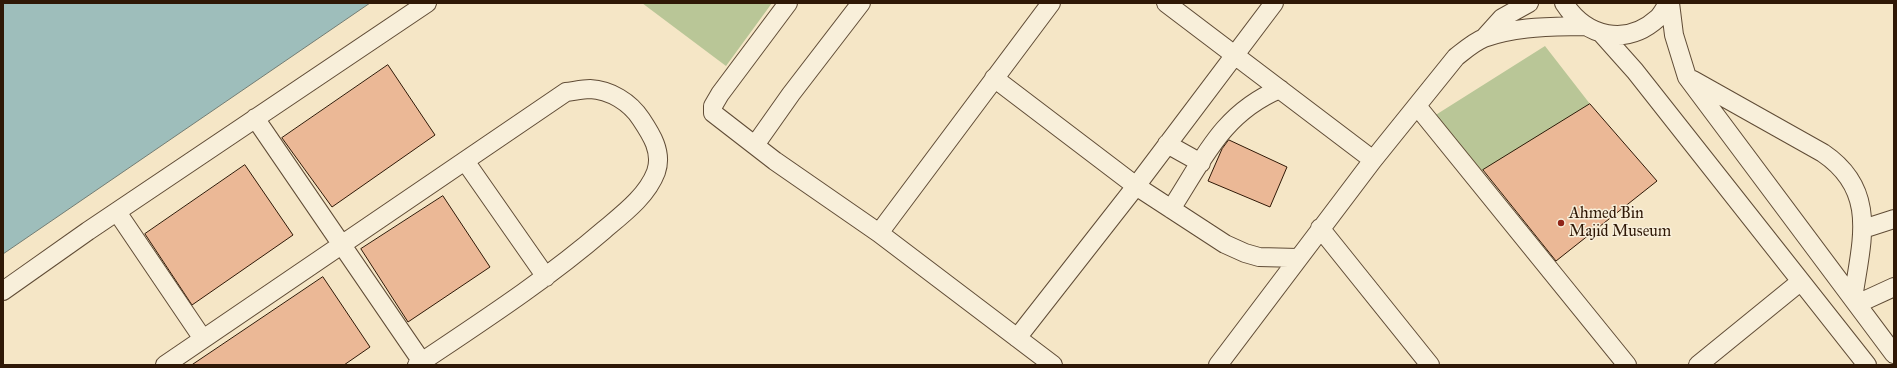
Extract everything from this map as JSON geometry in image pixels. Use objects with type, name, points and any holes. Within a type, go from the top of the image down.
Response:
[{"type":"street","points":[[3,291],[116,212],[427,3]]},
{"type":"street","points":[[788,3],[720,94],[713,106],[713,114],[782,166],[879,233],[1053,365]]},
{"type":"street","points":[[755,145],[791,94],[861,3]]},
{"type":"street","points":[[879,233],[1051,3]]},
{"type":"street","points":[[1166,3],[1373,160]]},
{"type":"street","points":[[1017,338],[1136,186],[1274,3]]},
{"type":"street","points":[[1484,38],[1506,10],[1529,3]]},
{"type":"street","points":[[1564,3],[1571,15],[1584,26],[1602,34],[1623,35],[1642,29],[1659,17],[1669,3]]},
{"type":"street","points":[[1669,3],[1674,35],[1687,77],[1894,354]]},
{"type":"street","points":[[1218,365],[1320,228],[1456,57],[1468,47],[1484,38],[1525,29],[1584,26]]},
{"type":"street","points":[[1602,34],[1635,72],[1867,365]]},
{"type":"street","points":[[1687,77],[1832,160],[1848,176],[1859,196],[1863,218],[1855,301]]},
{"type":"street","points":[[994,78],[1136,186],[1225,244],[1245,253],[1259,257],[1298,258]]},
{"type":"street","points":[[165,365],[204,339],[342,245],[566,92],[590,89],[608,93],[624,101],[637,113],[655,140],[657,156],[656,172],[645,191],[628,210],[567,262],[420,363],[342,245],[255,118]]},
{"type":"street","points":[[1171,209],[1231,120],[1254,101],[1280,89]]},
{"type":"street","points":[[1417,106],[1627,365]]},
{"type":"street","points":[[1167,144],[1201,163]]},
{"type":"street","points":[[465,161],[546,277]]},
{"type":"street","points":[[116,212],[204,339]]},
{"type":"street","points":[[1863,229],[1894,219]]},
{"type":"street","points":[[1320,228],[1422,362]]},
{"type":"street","points":[[1698,365],[1800,282]]},
{"type":"street","points":[[1855,301],[1894,287]]},
{"type":"green space","points":[[642,3],[772,3],[726,66]]},
{"type":"green space","points":[[1545,46],[1590,104],[1477,174],[1434,116]]},
{"type":"water","points":[[3,3],[370,3],[3,254]]},
{"type":"building","points":[[388,65],[435,135],[332,207],[282,138]]},
{"type":"building","name":"Ahmed Bin Majid Museum","points":[[1590,104],[1657,181],[1556,261],[1483,170]]},
{"type":"building","points":[[1229,140],[1287,167],[1270,207],[1208,181],[1222,149]]},
{"type":"building","points":[[245,165],[293,235],[192,305],[145,234]]},
{"type":"building","points":[[443,196],[490,267],[408,322],[361,249]]},
{"type":"building","points":[[323,277],[370,347],[344,365],[192,365]]},
{"type":"place","name":"Ahmed Bin Majid Museum","points":[[1561,223]]}]
